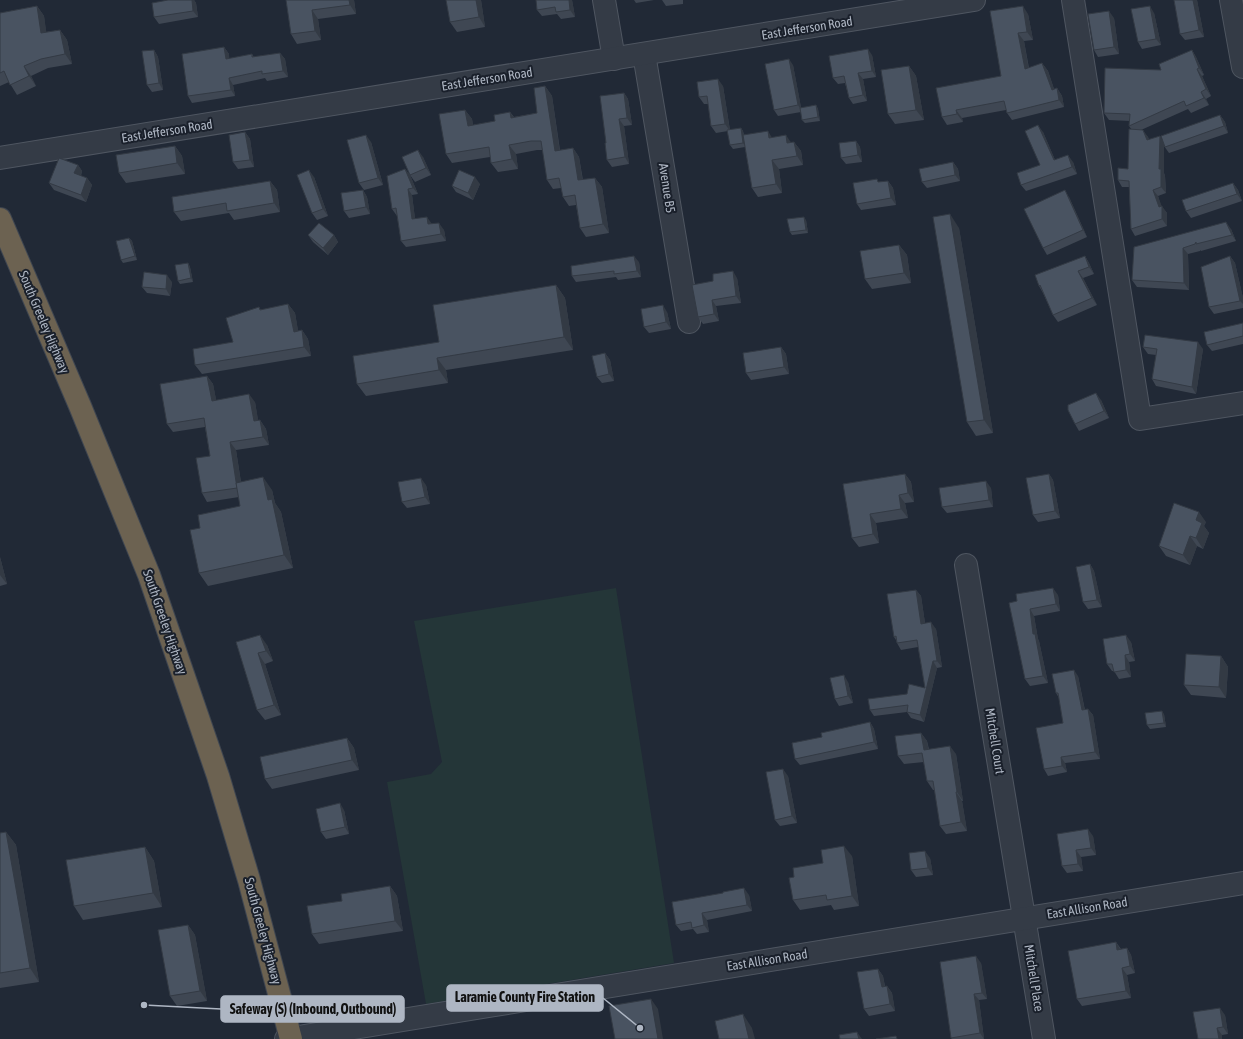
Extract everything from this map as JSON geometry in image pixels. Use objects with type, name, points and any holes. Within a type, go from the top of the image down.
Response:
[{"type":"highway","name":"South Greeley Highway","points":[[0,219],[80,406],[149,575],[218,776],[249,880],[289,1039]]},
{"type":"street","points":[[604,0],[614,59]]},
{"type":"street","name":"East Jefferson Road","points":[[0,158],[974,0]]},
{"type":"street","points":[[1073,0],[1140,420],[1243,403]]},
{"type":"street","points":[[1231,0],[1243,67]]},
{"type":"street","name":"Avenue B5","points":[[644,54],[689,322]]},
{"type":"street","name":"Mitchell Court","points":[[966,565],[1024,918]]},
{"type":"street","name":"East Allison Road","points":[[289,1039],[1243,883]]},
{"type":"street","name":"Mitchell Place","points":[[1024,918],[1044,1039]]},
{"type":"shaded area","points":[[616,588],[674,963],[426,1004],[387,782],[431,774],[442,762],[414,621]]},
{"type":"building","points":[[168,0],[192,0],[193,11],[154,17],[152,3]]},
{"type":"building","points":[[286,0],[349,0],[350,5],[312,10],[315,31],[291,34]]},
{"type":"building","points":[[446,0],[476,0],[479,17],[450,22]]},
{"type":"building","points":[[536,0],[569,0],[570,10],[556,12],[555,7],[537,10]]},
{"type":"building","points":[[1174,0],[1193,0],[1199,30],[1180,34]]},
{"type":"building","points":[[37,6],[41,33],[60,30],[65,54],[41,59],[24,66],[29,76],[10,85],[4,71],[0,73],[0,13]]},
{"type":"building","points":[[1023,6],[1027,32],[1018,33],[1025,69],[1042,63],[1052,90],[1057,88],[1059,100],[1007,113],[1004,101],[956,110],[957,114],[942,117],[936,88],[1001,76],[990,11]]},
{"type":"building","points":[[1150,6],[1156,39],[1138,42],[1131,9]]},
{"type":"building","points":[[1109,11],[1114,47],[1094,50],[1088,14]]},
{"type":"building","points":[[224,47],[226,59],[252,54],[252,57],[280,53],[283,71],[262,74],[262,71],[229,78],[231,90],[188,96],[182,54]]},
{"type":"building","points":[[868,49],[872,71],[858,73],[863,95],[849,98],[844,76],[833,78],[829,56]]},
{"type":"building","points":[[154,50],[159,83],[147,85],[142,51]]},
{"type":"building","points":[[1192,50],[1199,68],[1197,69],[1206,89],[1201,92],[1204,98],[1186,106],[1184,101],[1129,126],[1130,114],[1104,113],[1105,68],[1161,70],[1159,64]]},
{"type":"building","points":[[789,59],[798,105],[774,110],[765,64]]},
{"type":"building","points":[[909,66],[916,110],[888,114],[881,70]]},
{"type":"building","points":[[718,79],[725,124],[711,126],[707,96],[699,97],[697,82]]},
{"type":"building","points":[[545,86],[555,151],[573,148],[578,180],[595,178],[603,224],[580,228],[575,195],[563,197],[559,178],[547,180],[541,141],[531,141],[509,145],[512,159],[491,163],[489,147],[446,154],[439,114],[465,110],[468,126],[495,121],[494,115],[510,112],[511,118],[537,113],[534,88]]},
{"type":"building","points":[[624,93],[627,118],[619,119],[625,157],[607,160],[600,96]]},
{"type":"building","points":[[816,105],[818,117],[802,120],[800,108]]},
{"type":"building","points":[[1220,115],[1224,126],[1165,147],[1161,136]]},
{"type":"building","points":[[1038,125],[1054,160],[1068,155],[1072,167],[1021,185],[1017,173],[1040,165],[1025,131]]},
{"type":"building","points":[[741,128],[743,143],[730,145],[727,130]]},
{"type":"building","points":[[1129,129],[1143,130],[1147,140],[1160,136],[1159,169],[1161,169],[1161,187],[1153,190],[1159,207],[1162,206],[1162,219],[1131,229],[1129,181],[1118,180],[1118,168],[1128,169]]},
{"type":"building","points":[[768,131],[769,138],[786,135],[787,143],[794,142],[797,156],[772,160],[776,184],[752,188],[743,135]]},
{"type":"building","points":[[245,132],[250,160],[233,162],[229,135]]},
{"type":"building","points":[[366,135],[378,178],[359,183],[347,140]]},
{"type":"building","points":[[856,141],[858,155],[841,158],[839,143]]},
{"type":"building","points":[[175,146],[177,163],[119,173],[116,155]]},
{"type":"building","points":[[418,150],[426,168],[410,175],[402,157]]},
{"type":"building","points":[[59,158],[78,165],[74,173],[87,178],[81,195],[49,183]]},
{"type":"building","points":[[953,162],[955,175],[922,182],[919,169]]},
{"type":"building","points":[[405,169],[413,188],[408,189],[412,219],[427,217],[428,224],[439,223],[441,234],[401,241],[396,208],[392,209],[387,176]]},
{"type":"building","points":[[309,170],[323,209],[312,213],[297,175]]},
{"type":"building","points":[[459,170],[475,177],[468,193],[452,186]]},
{"type":"building","points":[[877,179],[878,182],[888,181],[891,198],[857,204],[853,183]]},
{"type":"building","points":[[270,181],[274,203],[227,211],[226,203],[174,212],[172,197]]},
{"type":"building","points":[[1233,183],[1237,194],[1186,211],[1182,200]]},
{"type":"building","points":[[363,190],[366,207],[344,211],[341,193]]},
{"type":"building","points":[[1065,190],[1083,230],[1043,248],[1024,209]]},
{"type":"building","points":[[950,214],[984,420],[967,422],[933,217]]},
{"type":"building","points":[[804,217],[806,230],[790,232],[787,219]]},
{"type":"building","points":[[1226,222],[1232,235],[1196,244],[1196,242],[1195,244],[1183,248],[1184,283],[1132,280],[1134,247]]},
{"type":"building","points":[[319,223],[334,235],[323,248],[308,235]]},
{"type":"building","points":[[129,238],[135,256],[121,260],[116,241]]},
{"type":"building","points":[[899,245],[904,273],[865,279],[860,251]]},
{"type":"building","points":[[634,256],[637,271],[614,274],[614,271],[572,276],[571,266]]},
{"type":"building","points":[[1085,256],[1089,267],[1078,271],[1092,298],[1053,315],[1035,275]]},
{"type":"building","points":[[1230,256],[1240,301],[1209,307],[1201,267]]},
{"type":"building","points":[[188,263],[191,278],[178,281],[175,265]]},
{"type":"building","points":[[733,271],[736,296],[712,300],[714,314],[698,317],[692,285],[713,281],[713,274]]},
{"type":"building","points":[[144,272],[167,275],[166,289],[142,287]]},
{"type":"building","points":[[556,285],[564,337],[437,358],[439,370],[357,384],[353,356],[439,342],[433,305]]},
{"type":"building","points":[[288,304],[294,332],[302,330],[304,347],[195,365],[193,349],[233,342],[226,318],[259,307],[260,310]]},
{"type":"building","points":[[663,305],[666,322],[644,327],[641,309]]},
{"type":"building","points":[[1243,323],[1243,336],[1207,345],[1204,332]]},
{"type":"building","points":[[1145,335],[1198,342],[1192,387],[1152,379],[1157,349],[1143,347]]},
{"type":"building","points":[[781,347],[784,367],[746,373],[743,353]]},
{"type":"building","points":[[605,353],[609,374],[597,377],[592,356]]},
{"type":"building","points":[[207,376],[212,401],[249,394],[254,421],[260,420],[263,437],[230,442],[237,488],[202,493],[196,458],[210,456],[204,418],[167,424],[160,384]]},
{"type":"building","points":[[1096,393],[1104,411],[1075,424],[1068,410],[1068,405]]},
{"type":"building","points":[[905,474],[908,493],[899,495],[901,509],[870,514],[873,534],[852,538],[843,484]]},
{"type":"building","points":[[1049,474],[1055,511],[1033,515],[1026,478]]},
{"type":"building","points":[[263,477],[268,500],[272,499],[284,555],[199,573],[190,530],[200,528],[198,515],[240,506],[236,483]]},
{"type":"building","points":[[421,478],[425,497],[402,502],[398,482]]},
{"type":"building","points":[[986,481],[989,500],[942,507],[939,488]]},
{"type":"building","points":[[1174,503],[1199,512],[1196,520],[1202,523],[1196,538],[1190,536],[1183,555],[1159,546]]},
{"type":"building","points":[[1090,564],[1097,600],[1083,602],[1076,567]]},
{"type":"building","points":[[1053,588],[1056,604],[1030,609],[1033,634],[1035,634],[1043,676],[1025,679],[1009,603],[1017,601],[1016,594]]},
{"type":"building","points":[[916,590],[921,624],[931,622],[937,661],[933,661],[920,715],[907,712],[908,705],[870,710],[868,699],[907,694],[909,684],[925,688],[917,640],[897,643],[896,636],[894,637],[887,594]]},
{"type":"building","points":[[260,635],[266,651],[258,653],[274,705],[257,710],[236,642]]},
{"type":"building","points":[[1126,635],[1130,654],[1125,655],[1126,670],[1114,672],[1112,664],[1107,664],[1103,639]]},
{"type":"building","points":[[1186,654],[1221,656],[1219,687],[1184,685]]},
{"type":"building","points":[[1074,670],[1082,710],[1088,709],[1095,752],[1061,757],[1062,766],[1044,769],[1036,728],[1063,723],[1058,693],[1056,693],[1052,674]]},
{"type":"building","points":[[844,675],[848,696],[835,699],[830,678]]},
{"type":"building","points":[[1162,711],[1164,723],[1147,725],[1145,713]]},
{"type":"building","points":[[870,722],[874,742],[795,759],[792,743],[822,737],[821,733]]},
{"type":"building","points":[[921,733],[924,750],[950,746],[961,822],[940,826],[933,781],[927,781],[922,753],[898,756],[895,736]]},
{"type":"building","points":[[347,738],[352,760],[265,779],[260,757]]},
{"type":"building","points":[[783,769],[792,816],[775,820],[766,772]]},
{"type":"building","points":[[340,803],[345,827],[321,832],[316,809]]},
{"type":"building","points":[[1088,829],[1091,848],[1076,850],[1078,864],[1062,866],[1057,834]]},
{"type":"building","points":[[6,832],[30,968],[0,973],[0,833]]},
{"type":"building","points":[[844,846],[852,896],[827,900],[826,895],[793,900],[789,878],[794,877],[793,868],[823,863],[821,850]]},
{"type":"building","points":[[145,847],[153,893],[74,906],[66,860]]},
{"type":"building","points":[[925,851],[928,868],[911,870],[909,853]]},
{"type":"building","points":[[390,886],[395,921],[312,934],[307,906],[342,901],[341,894]]},
{"type":"building","points":[[744,888],[747,905],[702,913],[704,925],[692,928],[691,922],[676,925],[672,902]]},
{"type":"building","points":[[188,925],[200,991],[170,996],[158,930]]},
{"type":"building","points":[[1116,942],[1117,950],[1127,948],[1130,966],[1122,968],[1126,991],[1077,999],[1068,951]]},
{"type":"building","points":[[976,956],[982,993],[974,994],[980,1033],[951,1038],[940,962]]},
{"type":"building","points":[[878,969],[882,987],[887,986],[890,1004],[864,1009],[857,972]]},
{"type":"building","points":[[651,999],[658,1039],[615,1039],[609,1006]]},
{"type":"building","points":[[1220,1008],[1223,1027],[1217,1028],[1219,1039],[1198,1039],[1193,1012]]},
{"type":"building","points":[[743,1014],[749,1039],[719,1039],[715,1021]]},
{"type":"building","points":[[857,1032],[859,1039],[840,1039],[839,1035]]},
{"type":"building","points":[[896,1036],[897,1039],[876,1039]]},
{"type":"place","name":"Safeway (S) (Inbound, Outbound)","points":[[144,1005]]},
{"type":"place","name":"Laramie County Fire Station","points":[[640,1028]]}]
